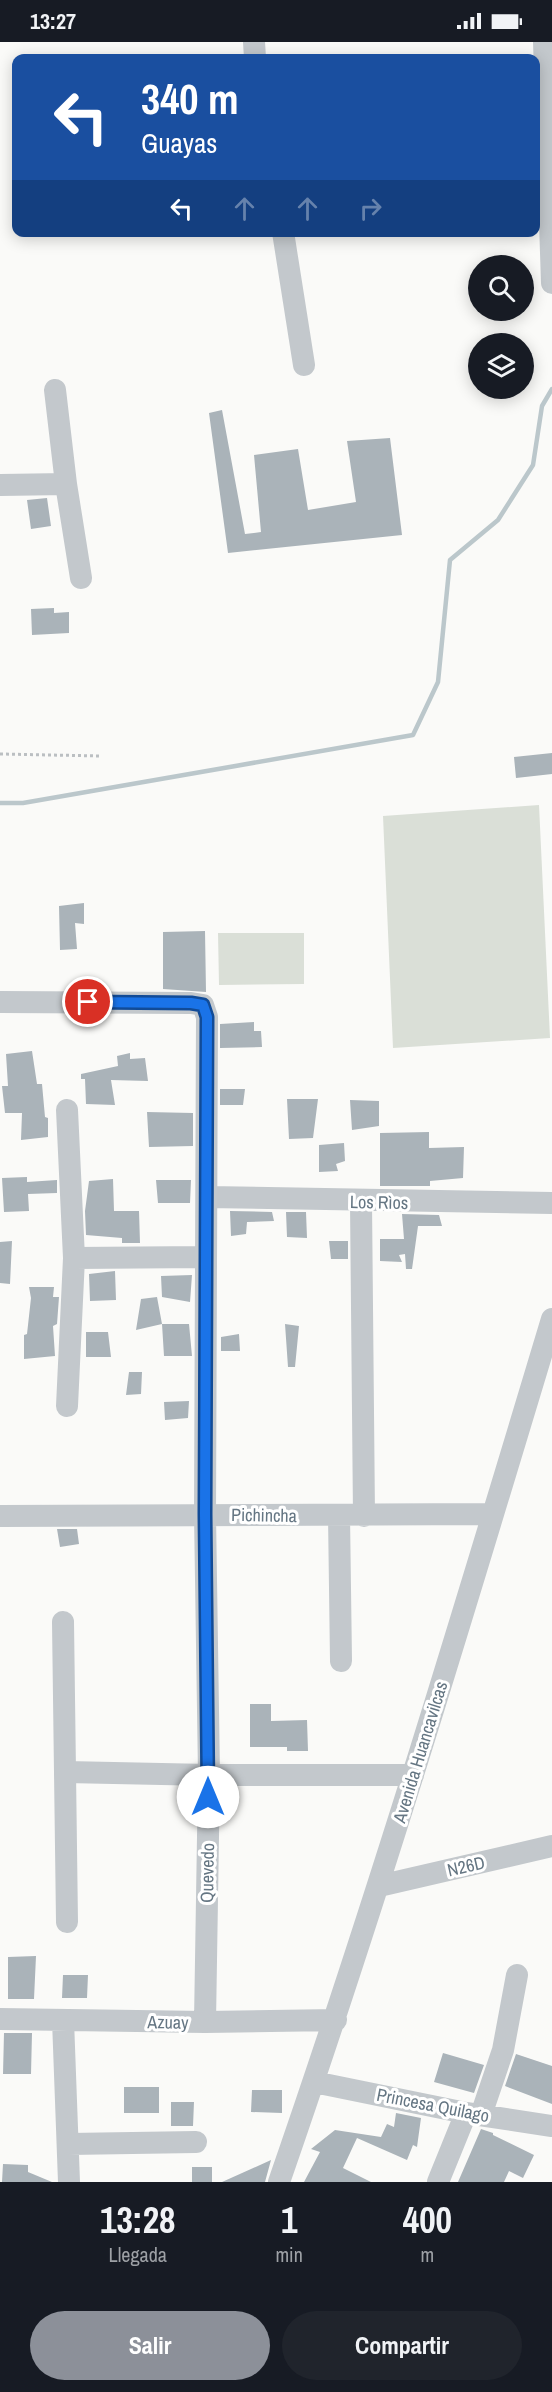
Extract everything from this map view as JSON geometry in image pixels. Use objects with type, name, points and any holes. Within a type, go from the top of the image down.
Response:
[{"type":"street","points":[[544,42],[548,98],[552,283]]},
{"type":"street","points":[[284,237],[304,364]]},
{"type":"street","points":[[55,390],[66,484],[81,578]]},
{"type":"street","points":[[0,485],[66,484]]},
{"type":"street","name":"Quevedo","points":[[0,1002],[191,1003],[203,1005],[207,1017],[205,1514],[208,1775],[205,2022]]},
{"type":"street","points":[[67,1110],[74,1258],[67,1406]]},
{"type":"street","name":"Los Rìos","points":[[207,1197],[361,1202],[552,1203]]},
{"type":"street","points":[[361,1202],[364,1516]]},
{"type":"street","points":[[74,1258],[205,1257]]},
{"type":"street","name":"Avenida Huancavilcas","points":[[279,2182],[336,2019],[379,1886],[552,1318]]},
{"type":"street","name":"Pichincha","points":[[0,1515],[493,1514]]},
{"type":"street","points":[[339,1515],[341,1661]]},
{"type":"street","points":[[63,1622],[67,1922]]},
{"type":"street","points":[[66,1772],[413,1775]]},
{"type":"street","name":"N26D","points":[[379,1886],[552,1846]]},
{"type":"street","points":[[438,2182],[503,2050],[518,1975]]},
{"type":"street","name":"Azuay","points":[[0,2019],[205,2022],[336,2019]]},
{"type":"street","points":[[63,2020],[69,2182]]},
{"type":"street","name":"Princesa Quilago","points":[[314,2082],[473,2114],[552,2126]]},
{"type":"street","points":[[69,2144],[196,2142]]},
{"type":"path","points":[[0,753],[101,756]]},
{"type":"shaded area","points":[[539,805],[550,1038],[393,1048],[383,816]]},
{"type":"shaded area","points":[[218,933],[304,933],[304,984],[219,985]]},
{"type":"building","points":[[222,410],[245,534],[261,532],[254,455],[298,449],[308,510],[356,502],[347,441],[390,438],[402,535],[228,553],[209,413]]},
{"type":"building","points":[[47,498],[51,526],[31,529],[27,500]]},
{"type":"building","points":[[54,608],[54,613],[69,612],[69,633],[32,635],[31,609]]},
{"type":"building","points":[[552,753],[552,774],[516,778],[514,757]]},
{"type":"building","points":[[84,903],[84,924],[75,923],[77,949],[60,950],[59,906]]},
{"type":"building","points":[[205,931],[206,992],[163,989],[163,932]]},
{"type":"building","points":[[254,1022],[254,1031],[261,1031],[262,1047],[220,1048],[220,1024]]},
{"type":"building","points":[[32,1051],[37,1084],[42,1084],[45,1117],[48,1118],[48,1137],[21,1140],[22,1113],[5,1113],[2,1086],[8,1086],[6,1054]]},
{"type":"building","points":[[130,1053],[130,1059],[145,1058],[148,1081],[111,1080],[115,1105],[86,1104],[85,1079],[81,1079],[81,1074],[118,1066],[117,1056]]},
{"type":"building","points":[[220,1089],[245,1089],[243,1105],[220,1105]]},
{"type":"building","points":[[287,1099],[318,1099],[313,1138],[289,1139]]},
{"type":"building","points":[[350,1100],[379,1101],[379,1126],[352,1130]]},
{"type":"building","points":[[147,1112],[193,1113],[193,1146],[149,1147]]},
{"type":"building","points":[[429,1132],[429,1148],[464,1147],[463,1178],[430,1181],[430,1186],[380,1186],[380,1133]]},
{"type":"building","points":[[344,1143],[345,1161],[336,1164],[338,1171],[319,1172],[319,1145]]},
{"type":"building","points":[[27,1177],[27,1182],[57,1180],[57,1193],[28,1194],[29,1211],[4,1212],[2,1178]]},
{"type":"building","points":[[113,1179],[114,1211],[139,1211],[140,1243],[122,1243],[122,1238],[86,1235],[85,1211],[89,1181]]},
{"type":"building","points":[[156,1180],[191,1180],[190,1203],[158,1203]]},
{"type":"building","points":[[230,1211],[272,1212],[274,1221],[247,1222],[246,1234],[231,1236]]},
{"type":"building","points":[[286,1212],[306,1212],[307,1238],[287,1237]]},
{"type":"building","points":[[402,1214],[439,1215],[442,1226],[418,1226],[412,1269],[406,1269],[405,1254],[399,1255],[402,1262],[380,1261],[380,1239],[404,1239]]},
{"type":"building","points":[[12,1241],[10,1284],[0,1283],[0,1242]]},
{"type":"building","points":[[329,1241],[348,1241],[348,1259],[331,1259]]},
{"type":"building","points":[[115,1271],[116,1300],[90,1301],[89,1274]]},
{"type":"building","points":[[192,1275],[190,1302],[162,1297],[161,1276]]},
{"type":"building","points":[[29,1287],[54,1287],[53,1297],[59,1297],[57,1324],[53,1326],[55,1356],[24,1359],[24,1335],[27,1334],[31,1298]]},
{"type":"building","points":[[157,1297],[162,1324],[136,1330],[141,1299]]},
{"type":"building","points":[[162,1324],[189,1324],[192,1356],[164,1356]]},
{"type":"building","points":[[285,1324],[299,1326],[295,1367],[288,1367]]},
{"type":"building","points":[[86,1332],[108,1332],[111,1357],[86,1357]]},
{"type":"building","points":[[239,1334],[240,1351],[221,1351],[221,1337]]},
{"type":"building","points":[[129,1372],[142,1372],[141,1394],[126,1395]]},
{"type":"building","points":[[189,1401],[188,1418],[165,1420],[164,1402]]},
{"type":"building","points":[[57,1529],[77,1529],[79,1544],[60,1547]]},
{"type":"building","points":[[250,1704],[271,1704],[271,1721],[307,1720],[308,1751],[287,1751],[287,1747],[250,1747]]},
{"type":"building","points":[[36,1956],[34,1999],[8,1999],[8,1957]]},
{"type":"building","points":[[63,1975],[88,1975],[87,1998],[62,1998]]},
{"type":"building","points":[[4,2033],[32,2033],[31,2074],[3,2074]]},
{"type":"building","points":[[443,2053],[484,2065],[474,2093],[434,2082]]},
{"type":"building","points":[[516,2054],[552,2066],[552,2104],[505,2086]]},
{"type":"building","points":[[124,2087],[159,2087],[159,2113],[124,2113]]},
{"type":"building","points":[[252,2090],[282,2090],[282,2113],[251,2112]]},
{"type":"building","points":[[171,2102],[194,2102],[193,2126],[171,2126]]},
{"type":"building","points":[[396,2113],[421,2118],[417,2147],[413,2145],[407,2160],[357,2138],[343,2168],[371,2182],[304,2182],[320,2152],[311,2149],[335,2130],[381,2137],[387,2124],[394,2127]]},
{"type":"building","points":[[481,2129],[534,2155],[523,2178],[509,2171],[504,2182],[458,2182]]},
{"type":"building","points":[[271,2160],[265,2182],[222,2182]]},
{"type":"building","points":[[3,2164],[28,2165],[28,2172],[52,2182],[2,2182]]},
{"type":"building","points":[[192,2167],[212,2167],[212,2182],[192,2182]]},
{"type":"waterway","points":[[0,803],[23,803],[413,735],[438,682],[450,560],[498,520],[533,465],[542,406],[552,389]]},
{"type":"route","points":[[88,1002],[191,1003],[203,1005],[207,1017],[205,1514],[208,1797]]}]
